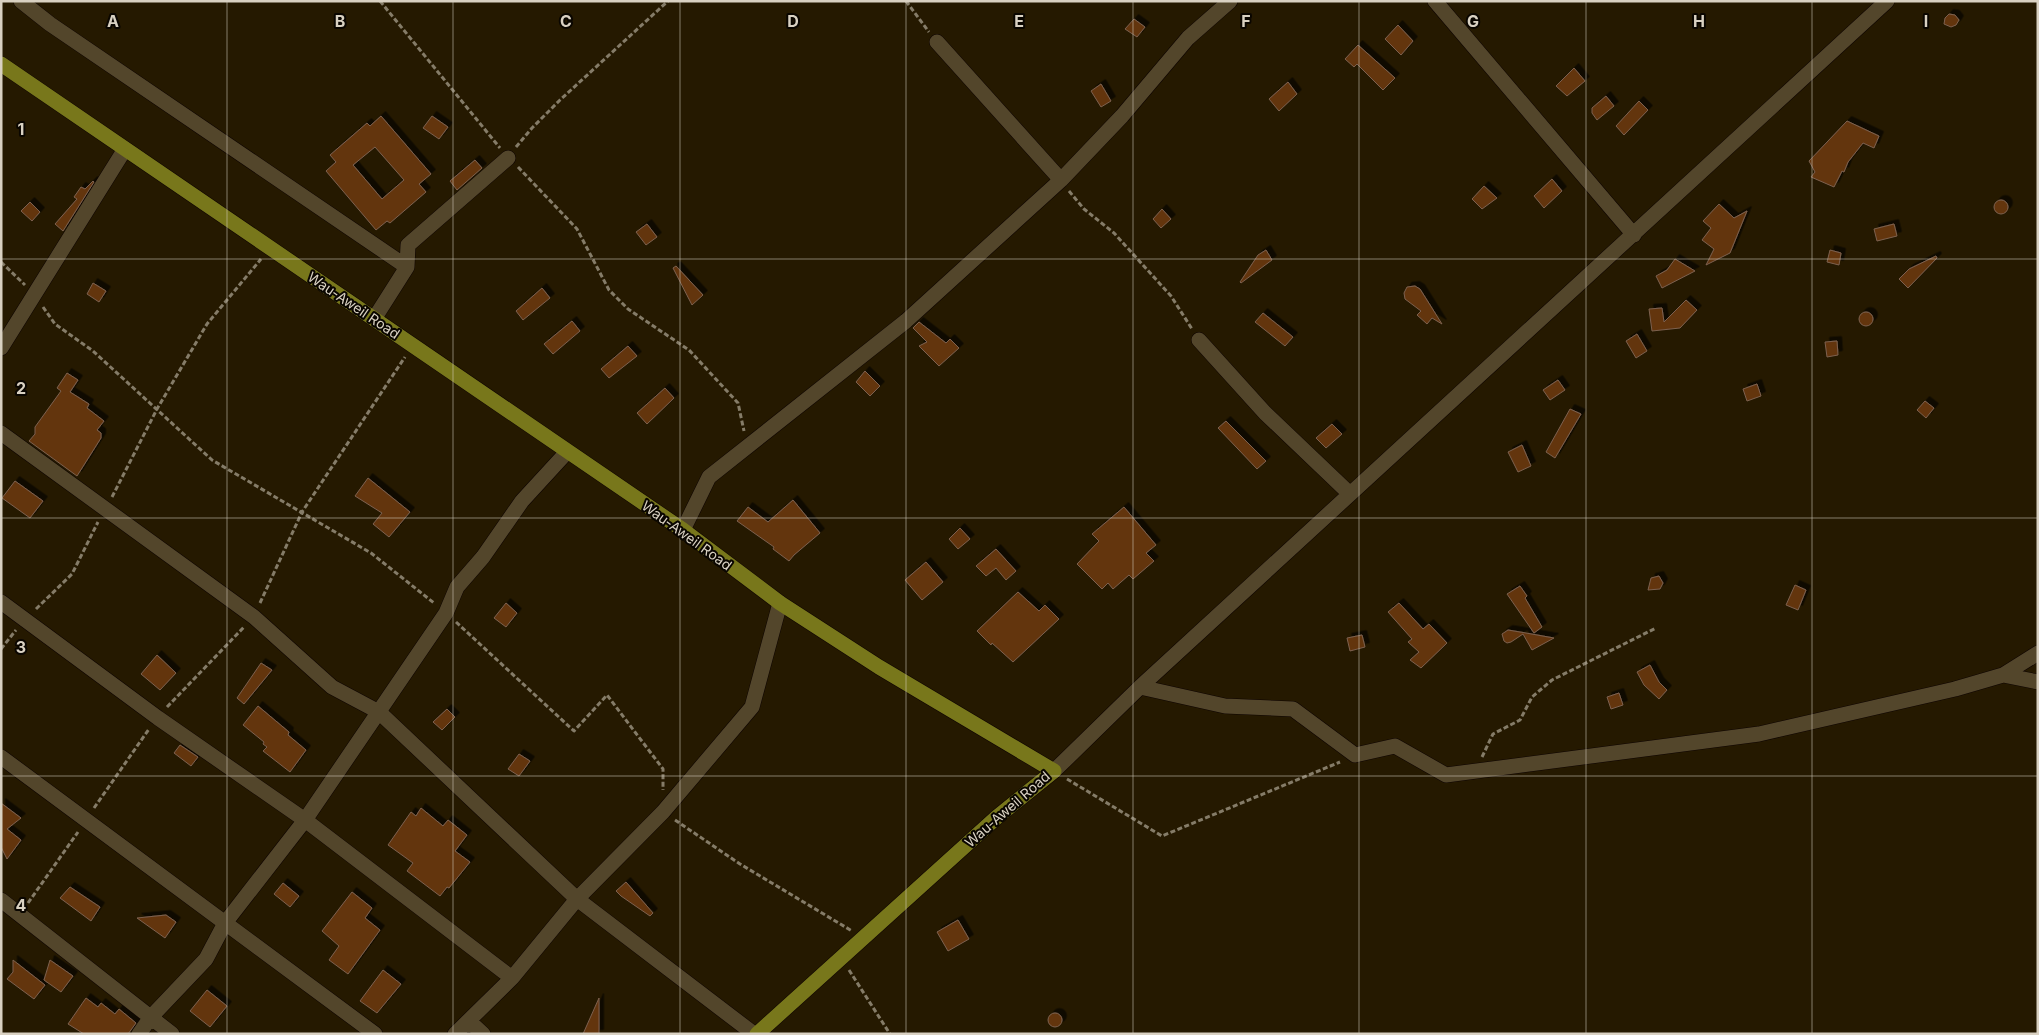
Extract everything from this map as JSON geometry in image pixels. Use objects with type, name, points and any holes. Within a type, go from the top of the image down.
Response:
[{"type":"main road","name":"Wau-Aweil Road","points":[[1,64],[683,530],[780,603],[879,667],[1054,771],[997,817],[755,1034]]},
{"type":"street","points":[[21,1],[58,29],[407,267]]},
{"type":"street","points":[[683,530],[709,477],[906,321],[1061,180],[1122,116],[1188,38],[1230,1]]},
{"type":"street","points":[[1435,1],[1634,234]]},
{"type":"street","points":[[1054,771],[1140,687],[1887,1]]},
{"type":"street","points":[[937,42],[1061,180]]},
{"type":"street","points":[[1,348],[125,148]]},
{"type":"street","points":[[374,320],[407,267],[408,245],[508,158]]},
{"type":"street","points":[[1199,340],[1265,413],[1350,494]]},
{"type":"street","points":[[1,433],[254,617],[332,687],[379,712],[577,899],[755,1034]]},
{"type":"street","points":[[139,1034],[150,1017],[206,959],[225,923],[305,820],[446,613],[456,587],[483,557],[522,501],[567,452]]},
{"type":"street","points":[[1,602],[158,718],[305,820],[512,978]]},
{"type":"street","points":[[455,1034],[512,978],[577,899],[663,812],[752,707],[780,603]]},
{"type":"street","points":[[1140,687],[1225,706],[1293,709],[1355,755],[1395,746],[1446,775],[1759,734],[2003,675],[2038,653]]},
{"type":"street","points":[[2003,675],[2038,682]]},
{"type":"street","points":[[1,757],[375,1034]]},
{"type":"street","points":[[1,900],[172,1034]]},
{"type":"street","points":[[469,1020],[483,1034]]},
{"type":"path","points":[[380,1],[508,158],[577,229],[609,290],[628,309],[689,350],[738,404],[744,428],[742,451]]},
{"type":"path","points":[[508,158],[532,128],[560,100],[668,1]]},
{"type":"path","points":[[906,1],[937,42]]},
{"type":"path","points":[[1061,180],[1084,209],[1114,232],[1171,296],[1199,340]]},
{"type":"path","points":[[1,649],[24,620],[72,574],[156,410],[207,324],[270,248]]},
{"type":"path","points":[[20,915],[158,718],[254,617],[302,512],[413,344]]},
{"type":"path","points":[[1477,772],[1484,750],[1493,734],[1520,720],[1532,697],[1552,680],[1656,628]]},
{"type":"path","points":[[1054,771],[1162,836],[1326,769],[1355,755]]},
{"type":"path","points":[[841,957],[890,1034]]},
{"type":"building","points":[[1949,14],[1955,15],[1959,20],[1956,25],[1951,27],[1944,24],[1945,18]]},
{"type":"building","points":[[1134,19],[1145,27],[1137,37],[1125,29]]},
{"type":"building","points":[[1398,25],[1413,41],[1401,55],[1385,39]]},
{"type":"building","points":[[1358,45],[1395,78],[1383,90],[1357,64],[1354,67],[1345,59]]},
{"type":"building","points":[[1574,68],[1585,81],[1567,96],[1556,86]]},
{"type":"building","points":[[1288,82],[1297,94],[1279,111],[1269,99]]},
{"type":"building","points":[[1101,84],[1111,101],[1101,107],[1091,91]]},
{"type":"building","points":[[1606,96],[1614,106],[1597,120],[1592,113],[1592,108]]},
{"type":"building","points":[[1639,101],[1648,110],[1624,135],[1616,126]]},
{"type":"building","points":[[381,116],[431,174],[419,184],[426,192],[390,223],[387,221],[376,230],[326,171],[336,162],[330,155],[367,123],[370,126]],"holes":[[[375,147],[404,180],[382,199],[353,165]]]},
{"type":"building","points":[[432,116],[448,127],[439,139],[423,128]]},
{"type":"building","points":[[1847,121],[1879,136],[1874,148],[1863,143],[1848,162],[1844,172],[1842,171],[1834,187],[1811,177],[1815,172],[1809,161]]},
{"type":"building","points":[[475,160],[482,168],[457,190],[450,181]]},
{"type":"building","points":[[1552,179],[1562,191],[1544,208],[1534,196]]},
{"type":"building","points":[[93,181],[63,231],[55,224],[77,199],[74,197],[81,187],[85,189]]},
{"type":"building","points":[[1484,186],[1497,198],[1482,209],[1472,199]]},
{"type":"building","points":[[2001,200],[2006,202],[2008,207],[2006,212],[2001,214],[1996,212],[1994,207],[1996,202]]},
{"type":"building","points":[[30,202],[40,212],[32,221],[21,211]]},
{"type":"building","points":[[1719,204],[1734,218],[1747,211],[1730,253],[1706,265],[1714,249],[1702,240],[1711,228],[1703,221]]},
{"type":"building","points":[[1162,209],[1171,219],[1161,228],[1153,219]]},
{"type":"building","points":[[647,224],[657,237],[646,245],[636,232]]},
{"type":"building","points":[[1894,224],[1897,236],[1877,241],[1874,229]]},
{"type":"building","points":[[1266,250],[1272,260],[1241,283],[1258,255]]},
{"type":"building","points":[[1830,250],[1841,253],[1839,265],[1827,262]]},
{"type":"building","points":[[1936,256],[1937,258],[1908,288],[1899,279],[1909,269]]},
{"type":"building","points":[[1675,259],[1695,271],[1662,288],[1656,276],[1667,270]]},
{"type":"building","points":[[676,266],[703,295],[692,305],[673,268]]},
{"type":"building","points":[[93,283],[106,291],[99,302],[87,294]]},
{"type":"building","points":[[1415,286],[1420,289],[1442,324],[1432,318],[1427,324],[1417,315],[1421,311],[1405,299],[1404,293],[1407,287]]},
{"type":"building","points":[[542,288],[550,298],[523,320],[516,311]]},
{"type":"building","points":[[1686,300],[1697,310],[1680,328],[1652,331],[1649,309],[1662,308],[1664,322]]},
{"type":"building","points":[[1866,312],[1871,314],[1873,319],[1871,324],[1866,326],[1861,324],[1859,319],[1861,314]]},
{"type":"building","points":[[1263,313],[1293,337],[1285,346],[1255,322]]},
{"type":"building","points":[[572,321],[580,331],[553,354],[544,344]]},
{"type":"building","points":[[919,322],[946,343],[950,339],[959,348],[939,366],[919,346],[927,342],[913,328]]},
{"type":"building","points":[[1637,334],[1647,351],[1636,358],[1626,341]]},
{"type":"building","points":[[1837,341],[1838,355],[1827,357],[1825,342]]},
{"type":"building","points":[[628,346],[637,356],[609,378],[601,369]]},
{"type":"building","points":[[865,371],[880,386],[870,396],[856,382]]},
{"type":"building","points":[[67,373],[78,380],[70,392],[89,404],[87,408],[104,421],[97,430],[101,433],[101,438],[77,476],[29,441],[35,434],[35,427],[61,391],[57,388]]},
{"type":"building","points":[[1558,380],[1565,390],[1550,400],[1543,390]]},
{"type":"building","points":[[1757,384],[1761,396],[1747,401],[1743,389]]},
{"type":"building","points":[[665,388],[674,398],[647,424],[637,413]]},
{"type":"building","points":[[1925,401],[1934,408],[1926,418],[1917,410]]},
{"type":"building","points":[[1570,409],[1581,414],[1555,458],[1546,452]]},
{"type":"building","points":[[1226,421],[1266,461],[1257,469],[1218,428]]},
{"type":"building","points":[[1332,424],[1342,434],[1326,448],[1316,438]]},
{"type":"building","points":[[1522,445],[1531,466],[1518,472],[1508,452]]},
{"type":"building","points":[[368,478],[410,512],[389,537],[373,524],[382,513],[355,496]]},
{"type":"building","points":[[15,481],[43,501],[30,518],[2,498]]},
{"type":"building","points":[[793,500],[820,533],[789,561],[773,549],[774,547],[737,521],[748,507],[768,522]]},
{"type":"building","points":[[1124,507],[1156,545],[1146,553],[1154,561],[1133,579],[1129,575],[1113,589],[1108,583],[1102,589],[1077,564],[1099,541],[1092,534]]},
{"type":"building","points":[[960,528],[970,539],[958,549],[949,539]]},
{"type":"building","points":[[996,549],[1016,571],[1006,580],[996,568],[986,576],[976,566]]},
{"type":"building","points":[[926,562],[943,582],[922,600],[905,580]]},
{"type":"building","points":[[1659,576],[1663,583],[1660,589],[1648,590],[1651,578]]},
{"type":"building","points":[[1795,585],[1806,590],[1798,610],[1786,605]]},
{"type":"building","points":[[1520,586],[1542,627],[1534,633],[1507,594]]},
{"type":"building","points":[[1018,592],[1039,611],[1045,605],[1059,619],[1013,662],[977,631]]},
{"type":"building","points":[[506,603],[517,613],[506,627],[494,618]]},
{"type":"building","points":[[1399,603],[1423,629],[1429,624],[1447,643],[1421,668],[1410,660],[1419,652],[1408,642],[1412,639],[1388,612]]},
{"type":"building","points":[[1508,630],[1554,638],[1532,650],[1523,634],[1511,642],[1507,643],[1504,641],[1502,634]]},
{"type":"building","points":[[1362,635],[1365,647],[1350,651],[1347,638]]},
{"type":"building","points":[[157,655],[176,673],[160,690],[141,674]]},
{"type":"building","points":[[261,663],[272,670],[244,704],[237,698]]},
{"type":"building","points":[[1650,665],[1659,682],[1667,690],[1659,699],[1644,685],[1637,672]]},
{"type":"building","points":[[1619,693],[1623,705],[1611,709],[1607,697]]},
{"type":"building","points":[[258,706],[289,732],[288,735],[306,750],[290,772],[263,751],[267,747],[263,744],[264,742],[243,725]]},
{"type":"building","points":[[447,709],[455,717],[442,730],[433,722]]},
{"type":"building","points":[[180,745],[198,757],[191,766],[174,753]]},
{"type":"building","points":[[519,754],[530,761],[519,776],[508,769]]},
{"type":"building","points":[[1,803],[21,818],[7,829],[21,840],[7,859],[1,847]]},
{"type":"building","points":[[421,808],[443,826],[448,820],[467,835],[455,851],[470,862],[440,896],[407,871],[413,863],[388,845],[411,812],[416,816]]},
{"type":"building","points":[[626,882],[653,913],[650,916],[616,891]]},
{"type":"building","points":[[283,883],[299,896],[290,907],[274,894]]},
{"type":"building","points":[[70,887],[100,907],[91,921],[60,898]]},
{"type":"building","points":[[352,892],[372,908],[365,918],[380,930],[348,974],[329,960],[339,946],[322,931]]},
{"type":"building","points":[[166,915],[176,922],[165,938],[137,918]]},
{"type":"building","points":[[958,920],[969,939],[948,951],[937,932]]},
{"type":"building","points":[[13,960],[45,985],[34,999],[7,979],[13,972]]},
{"type":"building","points":[[50,960],[73,976],[61,992],[44,980]]},
{"type":"building","points":[[383,970],[401,984],[377,1013],[360,1001]]},
{"type":"building","points":[[207,990],[227,1006],[210,1027],[190,1011]]},
{"type":"building","points":[[86,998],[98,1007],[101,1003],[115,1014],[119,1009],[136,1023],[128,1034],[84,1034],[68,1024]]},
{"type":"building","points":[[599,998],[599,1034],[583,1034]]},
{"type":"building","points":[[1055,1013],[1060,1015],[1062,1020],[1060,1025],[1055,1027],[1050,1025],[1048,1020],[1050,1015]]}]
